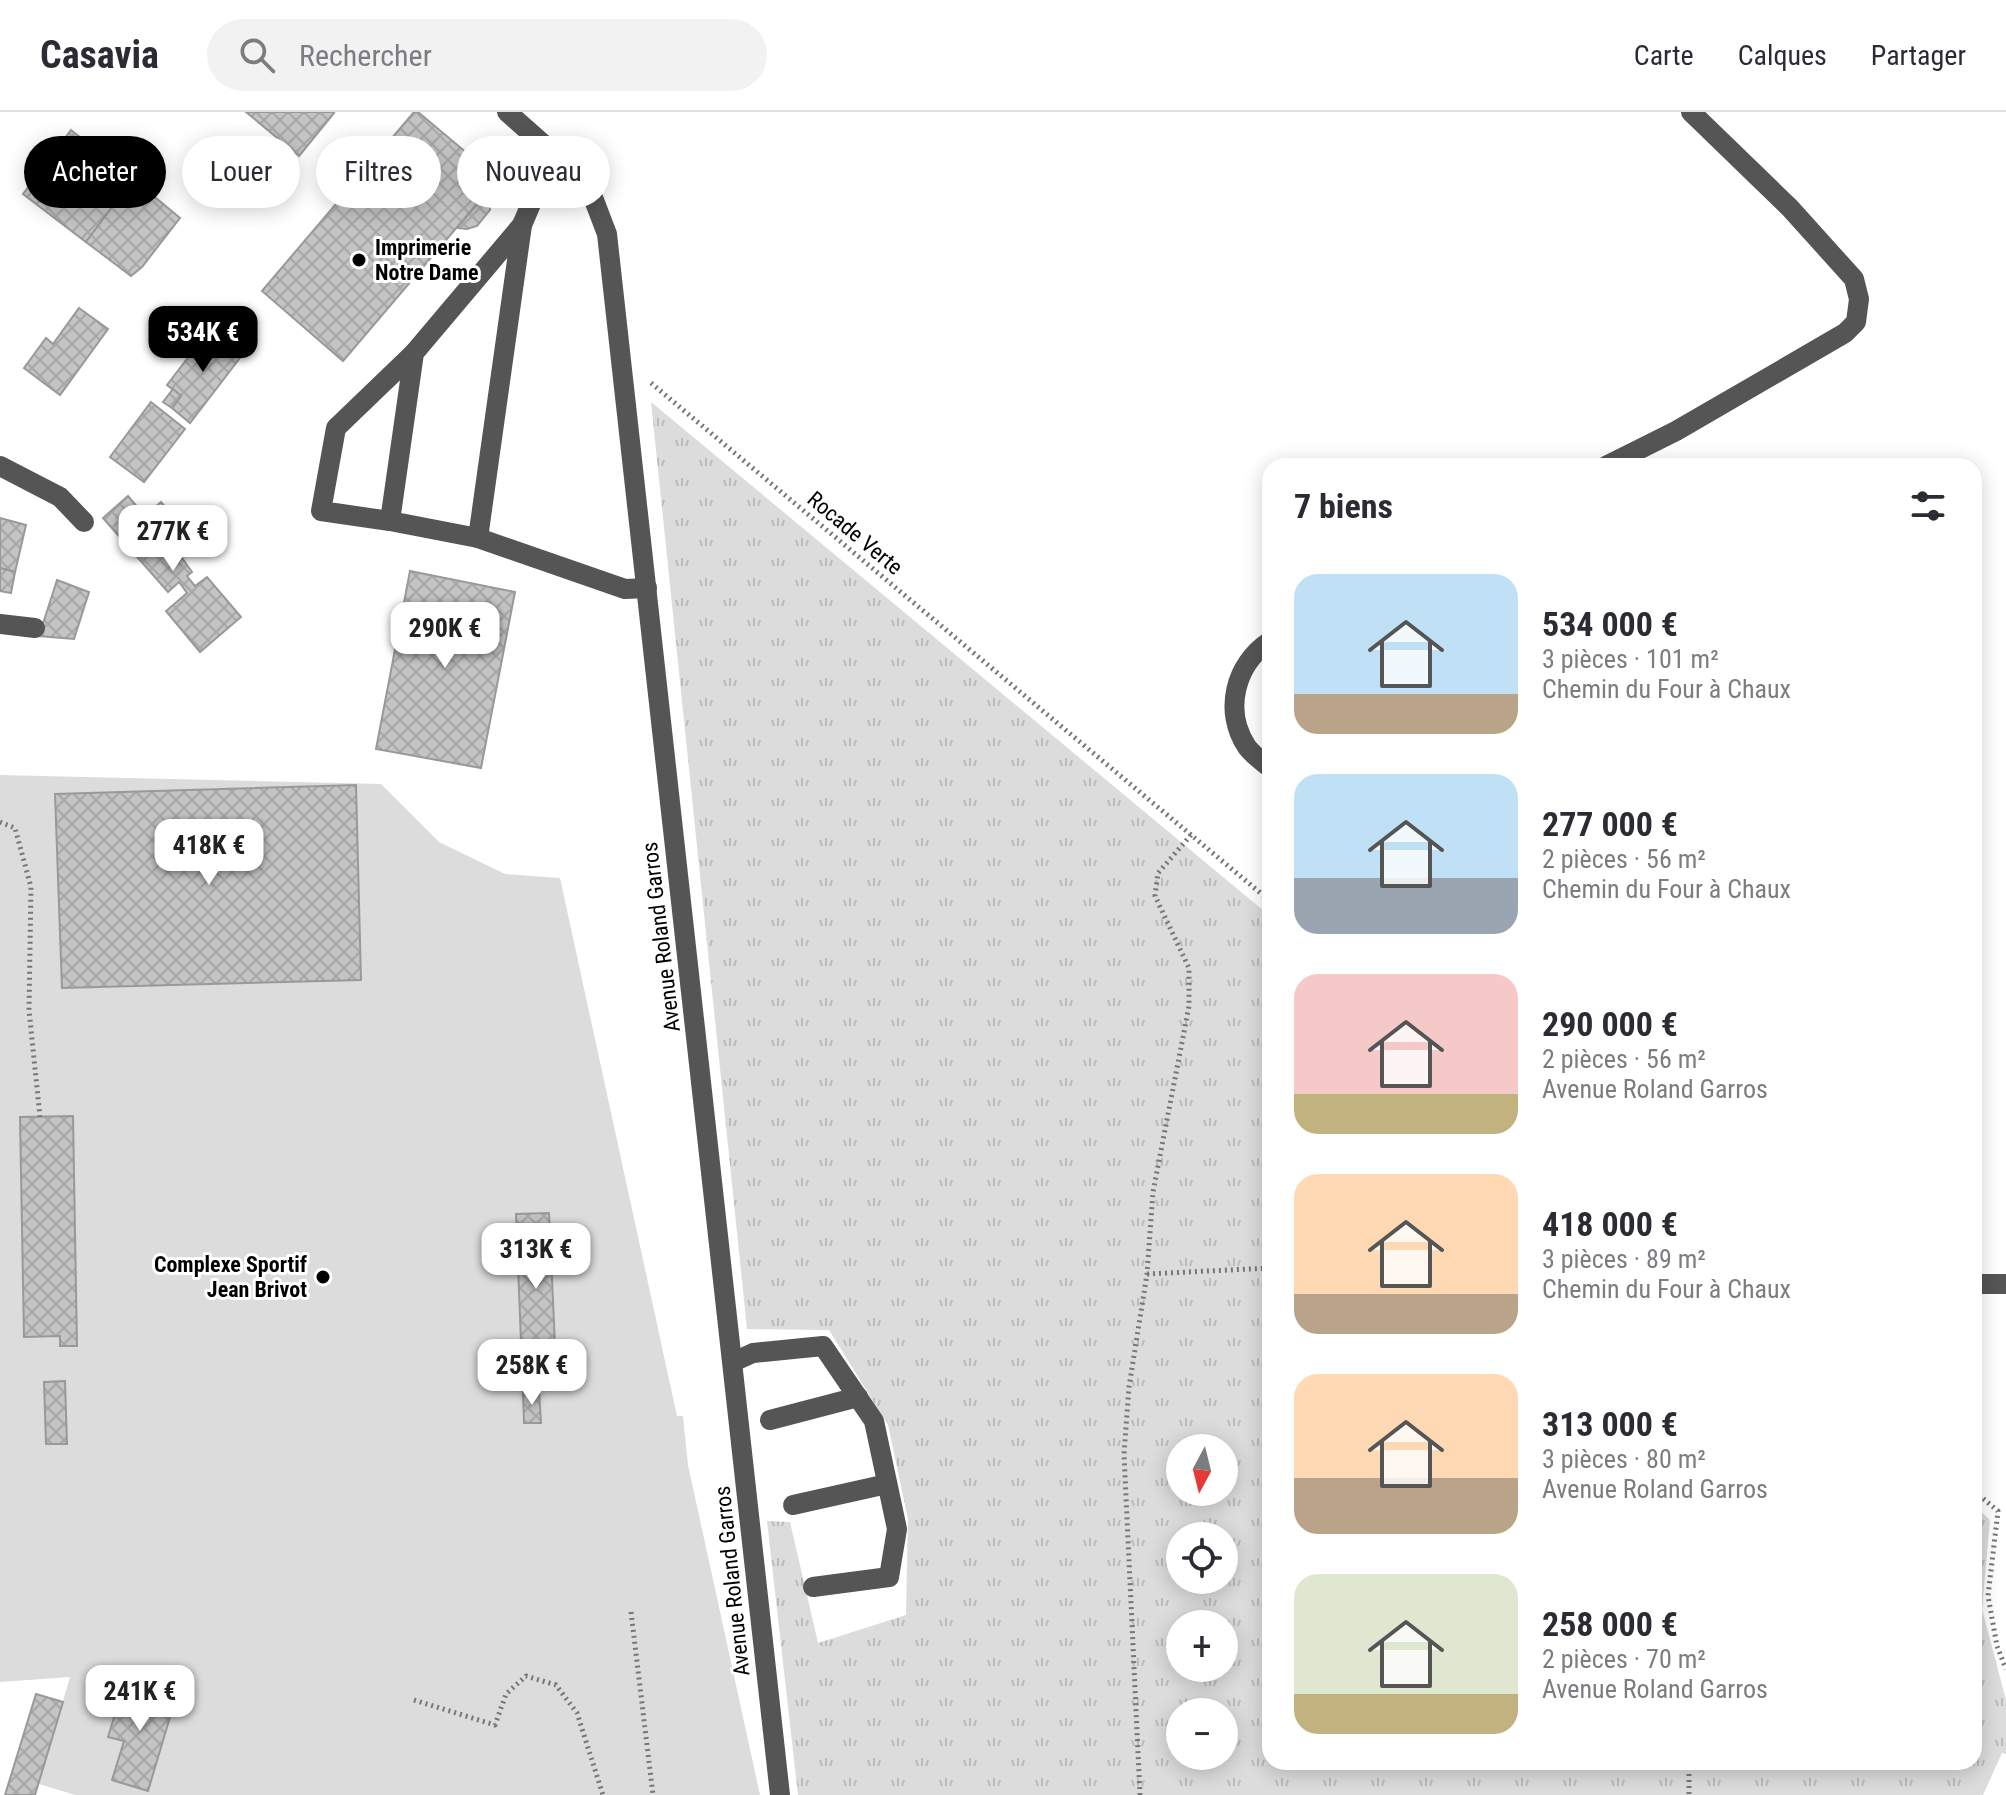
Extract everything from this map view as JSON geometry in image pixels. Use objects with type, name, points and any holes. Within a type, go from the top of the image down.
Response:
[{"type":"street","name":"Avenue Roland Garros","points":[[507,112],[535,136]]},
{"type":"street","points":[[1621,458],[1845,333],[1856,322],[1859,299],[1854,279],[1790,208],[1691,112]]},
{"type":"street","points":[[478,538],[522,225],[529,208]]},
{"type":"street","name":"Avenue Roland Garros","points":[[597,208],[607,234],[780,1795]]},
{"type":"street","points":[[522,225],[414,353],[336,428],[321,511],[478,538],[625,589],[647,588]]},
{"type":"street","points":[[390,521],[414,353]]},
{"type":"street","points":[[0,466],[60,497],[84,522]]},
{"type":"street","points":[[0,624],[35,628]]},
{"type":"street","points":[[1262,650],[1241,673],[1234,709],[1238,728],[1248,748],[1262,761]]},
{"type":"street","points":[[1982,1284],[2006,1284]]},
{"type":"street","points":[[733,1362],[753,1353],[823,1346],[874,1421],[897,1529],[889,1577],[813,1587]]},
{"type":"street","points":[[770,1420],[858,1397]]},
{"type":"street","points":[[793,1505],[887,1484]]},
{"type":"path","name":"Rocade Verte","points":[[648,369],[651,383],[1262,894]]},
{"type":"path","points":[[0,822],[15,828],[31,887],[29,1010],[40,1117]]},
{"type":"path","points":[[1140,1795],[1124,1454],[1129,1387],[1147,1274],[1153,1192],[1189,1006],[1189,968],[1155,896],[1158,873],[1191,835]]},
{"type":"path","points":[[1147,1274],[1262,1268]]},
{"type":"path","points":[[1982,1498],[1998,1511],[1988,1596],[1997,1646],[2006,1669]]},
{"type":"path","points":[[631,1612],[653,1795]]},
{"type":"path","points":[[414,1700],[495,1725],[506,1694],[526,1676],[556,1685],[577,1713],[603,1795]]},
{"type":"path","points":[[1689,1770],[1689,1795]]},
{"type":"green space","points":[[651,402],[1262,909],[1262,1770],[1982,1770],[1982,1609],[2006,1700],[2006,1754],[2002,1753],[1983,1795],[798,1795],[767,1521],[790,1522],[818,1643],[906,1615],[908,1519],[888,1425],[829,1330],[747,1329]]},
{"type":"green space","name":"Complexe Sportif Jean Brivot","points":[[0,775],[381,784],[439,842],[505,874],[560,878],[677,1416],[683,1416],[688,1465],[760,1795],[75,1795],[39,1784],[70,1677],[0,1682]]},
{"type":"green space","points":[[1982,1512],[1990,1520],[1982,1609]]},
{"type":"building","points":[[246,112],[334,113],[300,155],[300,136],[275,136]]},
{"type":"building","name":"Imprimerie Notre Dame","points":[[414,112],[418,112],[457,145],[457,208],[473,208],[343,361],[262,291],[332,208],[441,208],[441,136],[394,136]]},
{"type":"building","points":[[166,206],[180,218],[142,267],[131,276],[86,242],[111,208]]},
{"type":"building","points":[[41,208],[111,208],[86,242]]},
{"type":"building","points":[[474,208],[490,208],[477,226],[457,228]]},
{"type":"building","points":[[79,308],[108,329],[60,395],[24,368],[46,338],[53,344]]},
{"type":"building","points":[[210,329],[243,354],[190,423],[172,408],[181,396],[167,385]]},
{"type":"building","points":[[173,389],[181,396],[172,408],[163,402]]},
{"type":"building","points":[[151,402],[185,429],[144,482],[110,457]]},
{"type":"building","points":[[128,496],[145,516],[161,502],[178,522],[159,540],[178,562],[182,558],[192,572],[187,576],[195,586],[207,577],[241,617],[200,652],[166,611],[187,593],[179,582],[168,592],[103,518]]},
{"type":"building","points":[[0,518],[26,525],[15,572],[0,568]]},
{"type":"building","points":[[0,568],[15,572],[11,593],[0,591]]},
{"type":"building","points":[[410,571],[515,592],[481,768],[376,749]]},
{"type":"building","points":[[57,580],[89,592],[74,639],[39,636]]},
{"type":"building","points":[[356,785],[361,980],[62,988],[55,794]]},
{"type":"building","points":[[73,1116],[77,1346],[60,1346],[60,1336],[24,1337],[20,1117]]},
{"type":"building","points":[[549,1213],[556,1367],[522,1367],[516,1214]]},
{"type":"building","points":[[65,1381],[67,1444],[46,1444],[44,1382]]},
{"type":"building","points":[[523,1391],[539,1391],[541,1423],[524,1423]]},
{"type":"building","points":[[125,1681],[176,1697],[148,1791],[112,1780],[124,1741],[108,1737]]},
{"type":"building","points":[[36,1694],[63,1702],[35,1795],[5,1795]]},
{"type":"place","name":"Imprimerie Notre Dame","points":[[359,260]]},
{"type":"place","name":"Complexe Sportif Jean Brivot","points":[[323,1277]]}]
